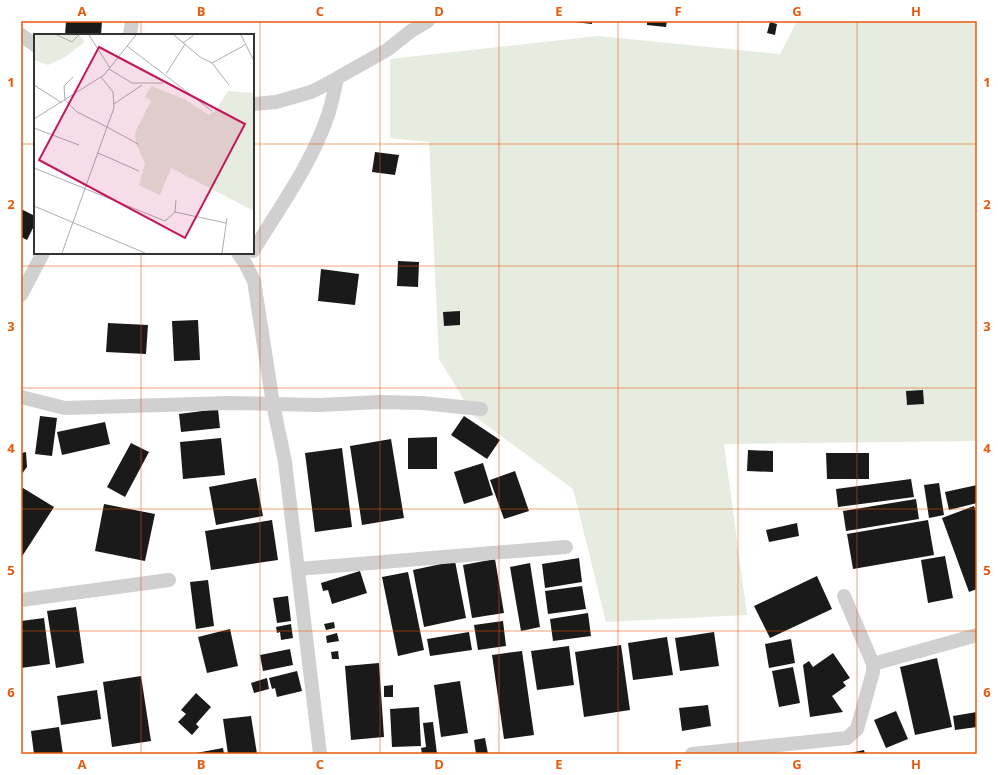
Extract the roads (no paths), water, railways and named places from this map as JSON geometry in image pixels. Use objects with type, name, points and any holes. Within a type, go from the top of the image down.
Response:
[{"type":"street","points":[[130,34],[132,21]]},
{"type":"street","points":[[254,104],[276,102],[311,92],[387,50],[411,31],[428,21]]},
{"type":"street","points":[[21,35],[34,43]]},
{"type":"street","points":[[254,244],[299,176],[314,148],[328,115],[337,79]]},
{"type":"street","points":[[21,295],[42,254]]},
{"type":"street","points":[[247,255],[254,281],[273,404],[285,462],[320,754]]},
{"type":"street","points":[[21,397],[65,408],[228,403],[319,406],[380,402],[422,403],[481,408]]},
{"type":"street","points":[[298,570],[566,547]]},
{"type":"street","points":[[21,600],[169,580]]},
{"type":"street","points":[[692,754],[846,738],[858,730],[873,672],[873,664],[844,596]]},
{"type":"street","points":[[873,664],[977,635]]}]
